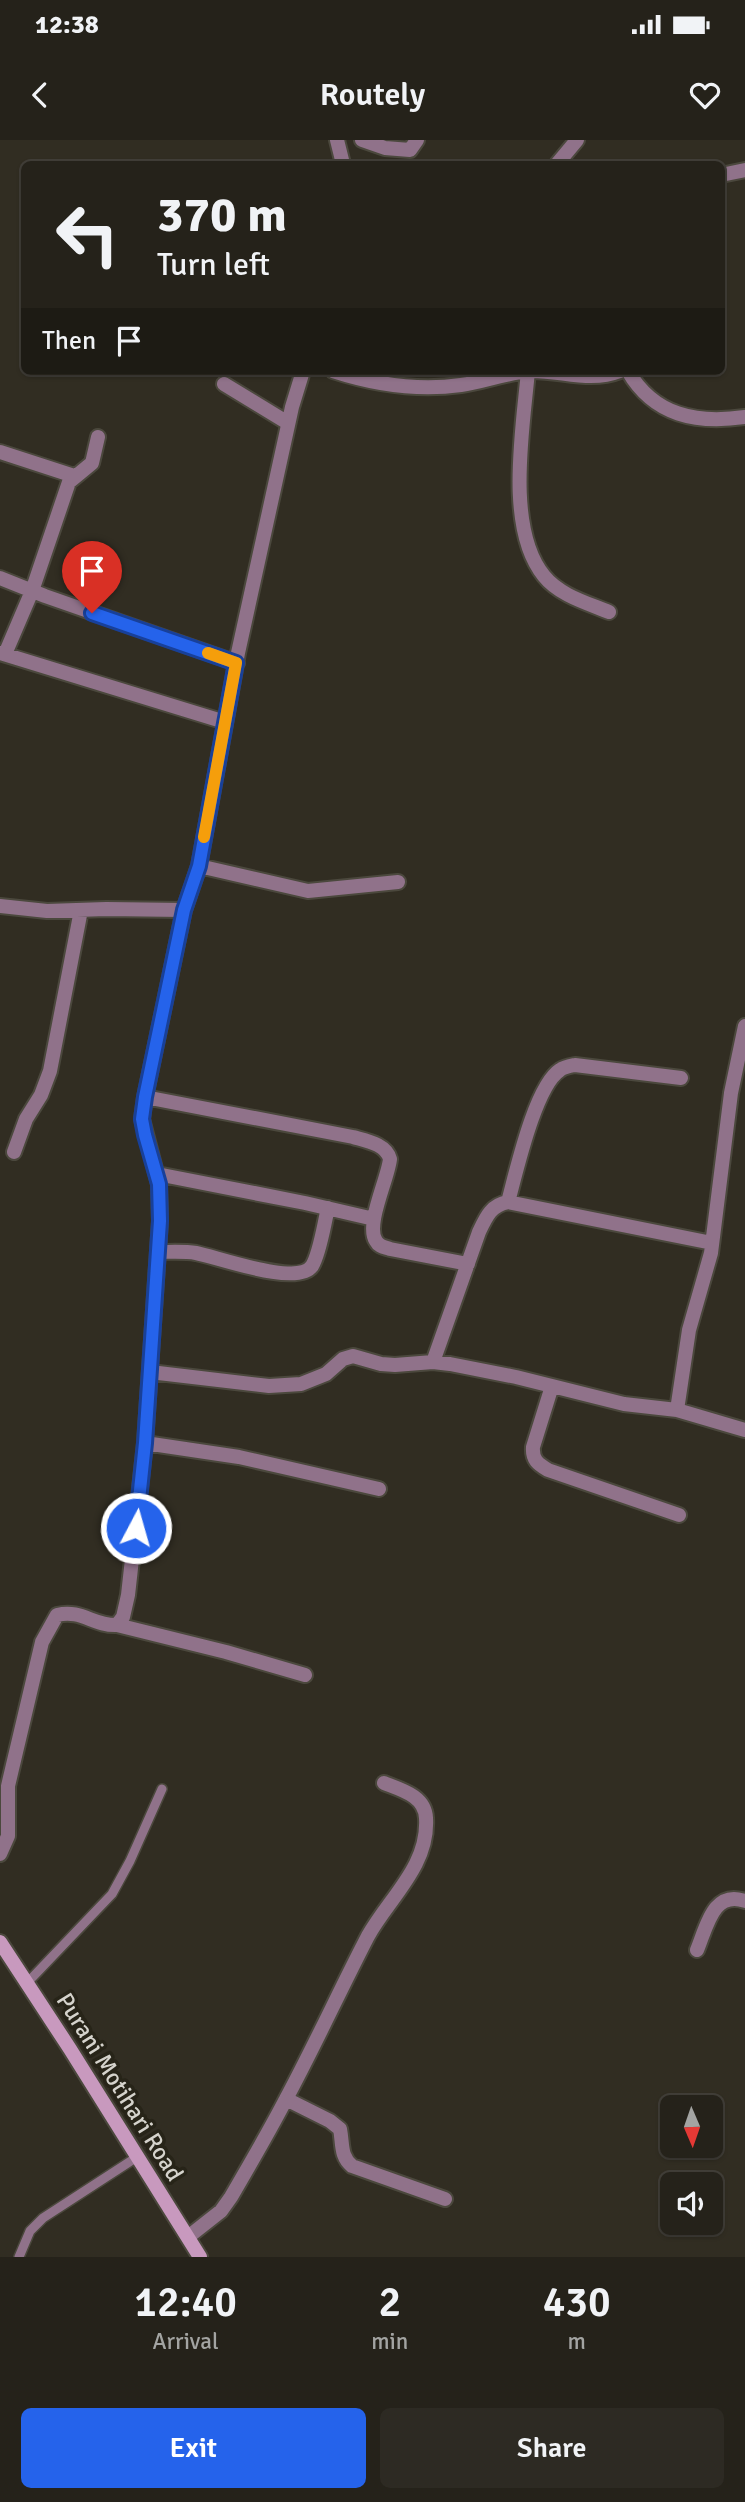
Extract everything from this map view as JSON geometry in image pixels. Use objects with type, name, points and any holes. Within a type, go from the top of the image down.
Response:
[{"type":"main road","name":"Purani Motihari Road","points":[[0,1942],[200,2257]]},
{"type":"street","points":[[337,140],[342,161]]},
{"type":"street","points":[[362,140],[401,151],[410,150],[417,140]]},
{"type":"street","points":[[559,161],[577,140]]},
{"type":"street","points":[[725,174],[745,170]]},
{"type":"street","points":[[117,1626],[123,1617],[128,1595],[145,1443],[160,1221],[157,1174],[142,1119],[145,1097],[184,910],[199,866],[236,663],[288,423],[302,375]]},
{"type":"street","points":[[347,375],[370,381],[422,387],[461,385],[509,375]]},
{"type":"street","points":[[528,375],[519,465],[528,546],[543,575],[551,583],[578,599],[609,612]]},
{"type":"street","points":[[564,375],[591,378],[603,375]]},
{"type":"street","points":[[631,375],[643,393],[681,415],[700,419],[745,417]]},
{"type":"street","points":[[224,384],[288,423]]},
{"type":"street","points":[[98,437],[92,463],[75,476],[65,493],[32,591],[3,654],[225,722]]},
{"type":"street","points":[[0,452],[75,476]]},
{"type":"street","points":[[0,578],[236,663]]},
{"type":"street","points":[[199,866],[308,891],[398,882]]},
{"type":"street","points":[[1,908],[47,911],[184,910]]},
{"type":"street","points":[[14,1152],[26,1119],[41,1095],[50,1071],[81,910]]},
{"type":"street","points":[[677,1410],[690,1330],[712,1243],[732,1093],[745,1026]]},
{"type":"street","points":[[508,1202],[543,1093],[552,1077],[561,1069],[575,1065],[681,1078]]},
{"type":"street","points":[[145,1097],[353,1137],[382,1147],[388,1152],[390,1159],[374,1219],[374,1240],[380,1246],[468,1264]]},
{"type":"street","points":[[157,1174],[374,1219]]},
{"type":"street","points":[[433,1362],[485,1218],[499,1204],[508,1202],[712,1243]]},
{"type":"street","points":[[158,1252],[191,1252],[245,1267],[299,1273],[312,1267],[328,1208]]},
{"type":"street","points":[[150,1372],[227,1382],[287,1385],[301,1384],[326,1374],[343,1359],[353,1356],[395,1366],[433,1362],[505,1374],[624,1404],[677,1410],[745,1430]]},
{"type":"street","points":[[552,1386],[533,1447],[532,1454],[537,1463],[548,1470],[679,1515]]},
{"type":"street","points":[[145,1443],[239,1457],[379,1489]]},
{"type":"street","points":[[0,1854],[8,1836],[8,1786],[42,1643],[57,1615],[78,1613],[104,1626],[117,1626],[226,1652],[306,1675]]},
{"type":"street","points":[[188,2237],[221,2211],[286,2099],[371,1932],[408,1878],[423,1845],[426,1825],[424,1807],[418,1799],[384,1783]]},
{"type":"street","points":[[697,1950],[717,1906],[724,1899],[734,1897],[745,1901]]},
{"type":"street","points":[[286,2099],[330,2121],[340,2129],[342,2153],[352,2166],[445,2199]]},
{"type":"lane","points":[[27,1983],[112,1894],[162,1789]]},
{"type":"lane","points":[[19,2257],[30,2231],[43,2218],[137,2157]]},
{"type":"slow traffic","points":[[204,837],[236,663],[208,653]]},
{"type":"route","points":[[92,613],[236,663],[199,866],[184,910],[142,1119],[159,1184],[160,1221],[145,1443],[136,1528]]}]
